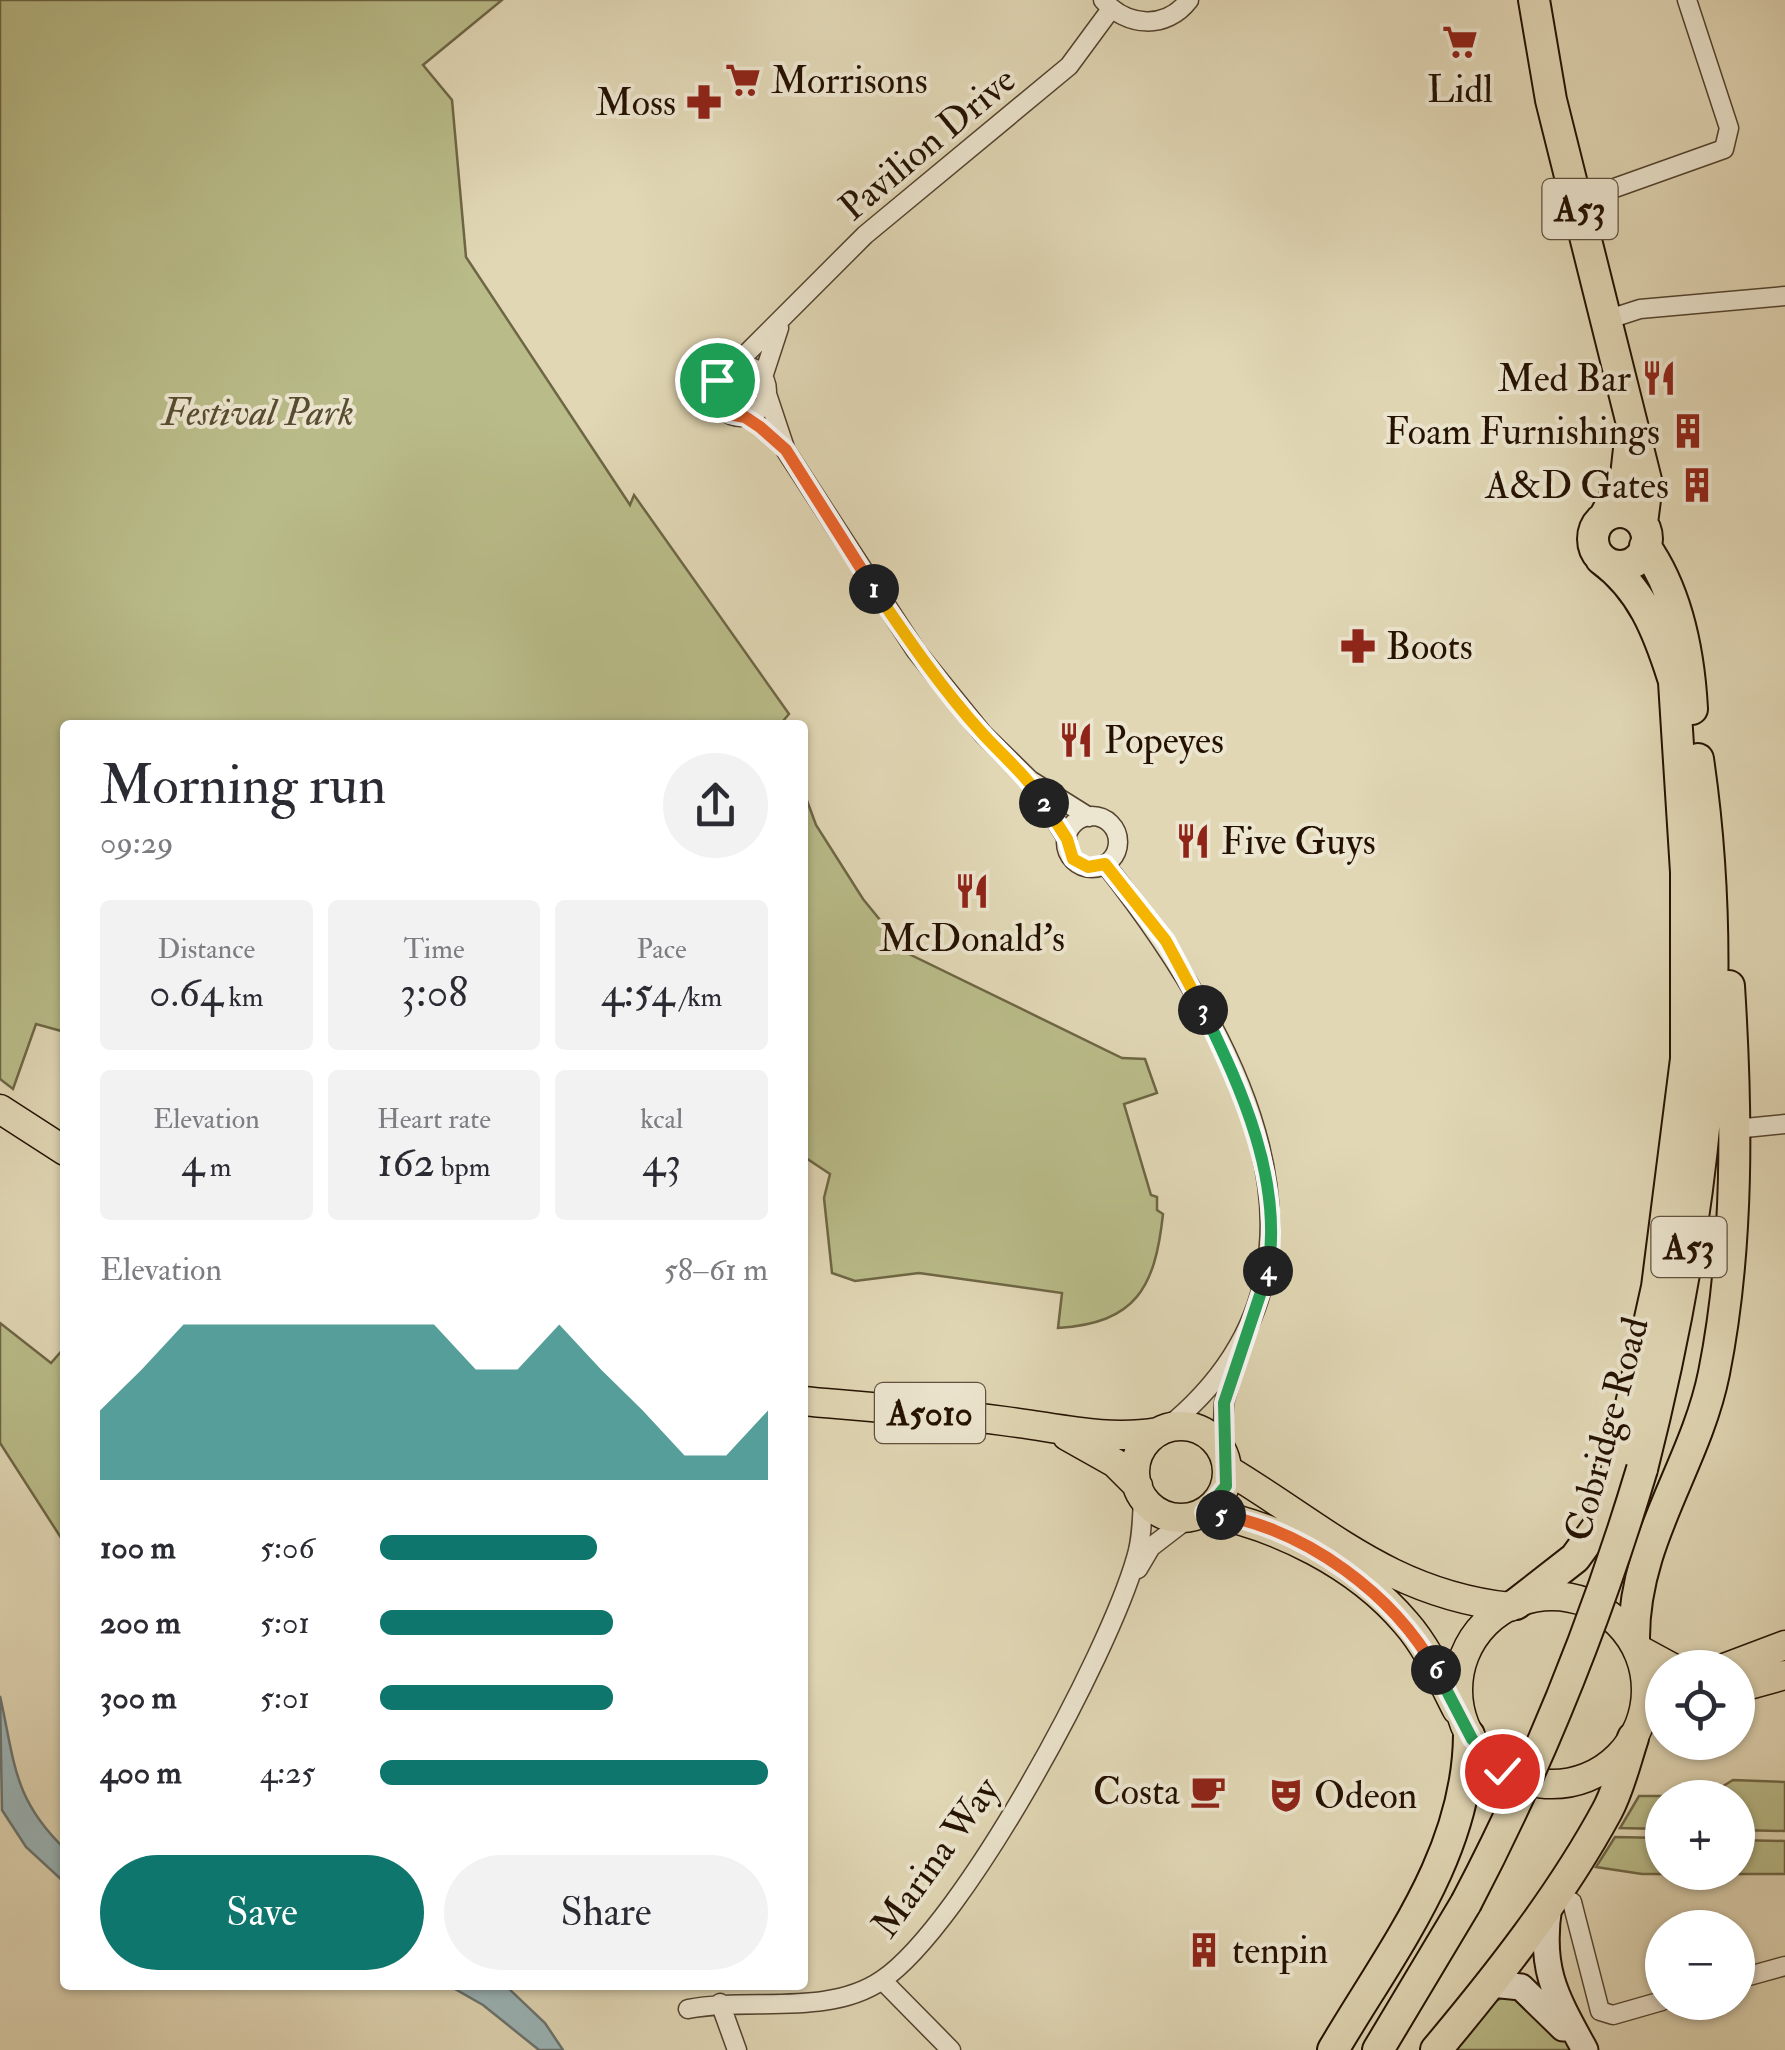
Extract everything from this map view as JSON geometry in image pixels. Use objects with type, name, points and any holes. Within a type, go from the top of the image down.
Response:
[{"type":"highway","name":"A53","points":[[1534,0],[1548,82],[1610,319],[1647,484],[1644,534]]},
{"type":"highway","name":"A53","points":[[1604,516],[1626,476],[1631,416]]},
{"type":"highway","points":[[1602,559],[1620,566],[1632,563],[1644,534],[1626,512],[1604,516],[1592,537],[1602,559],[1628,579],[1659,634],[1674,682],[1692,717]]},
{"type":"highway","name":"Cobridge Road","points":[[1378,2050],[1466,1903],[1534,1769],[1607,1581],[1642,1468],[1682,1292],[1708,1102],[1709,834],[1692,717],[1689,665],[1663,572],[1644,534]]},
{"type":"highway","points":[[1513,1606],[1575,1558],[1599,1525],[1616,1472],[1657,1287],[1686,1059],[1686,872],[1674,682]]},
{"type":"highway","points":[[1636,1644],[1636,1586],[1714,1375],[1727,1266],[1735,1129],[1727,951],[1709,834]]},
{"type":"highway","points":[[1333,2050],[1429,1889],[1452,1838],[1466,1793],[1467,1730]]},
{"type":"highway","points":[[1436,2050],[1561,1901],[1607,1811],[1635,1734]]},
{"type":"main road","points":[[0,1109],[60,1148]]},
{"type":"main road","name":"A5010","points":[[808,1401],[1114,1436],[1184,1426],[1200,1429],[1225,1460],[1392,1576],[1444,1595],[1513,1606]]},
{"type":"main road","points":[[1140,1492],[1136,1465],[1140,1450],[1161,1430]]},
{"type":"main road","name":"A5010","points":[[1057,1431],[1115,1464],[1162,1514],[1261,1525],[1339,1567],[1373,1591],[1407,1624],[1467,1730]]},
{"type":"main road","points":[[1197,1515],[1226,1486],[1225,1460]]},
{"type":"main road","points":[[1645,1650],[1612,1615],[1587,1602],[1550,1597],[1513,1606],[1484,1626],[1464,1658],[1458,1696],[1467,1730],[1502,1771],[1551,1785],[1600,1772],[1645,1728]]},
{"type":"main road","points":[[1635,1734],[1646,1690],[1636,1644]]},
{"type":"main road","points":[[1755,1656],[1785,1645]]},
{"type":"main road","points":[[1755,1683],[1785,1675]]},
{"type":"main road","points":[[1561,1901],[1544,1960],[1551,1987],[1584,2050]]},
{"type":"main road","points":[[1491,1984],[1512,1984],[1529,1992],[1584,2050]]},
{"type":"street","points":[[1107,5],[1141,22],[1158,21],[1173,16],[1189,0]]},
{"type":"street","points":[[1578,201],[1724,150],[1728,128],[1687,0]]},
{"type":"street","name":"Pavilion Drive","points":[[734,366],[865,235],[1069,66],[1107,5]]},
{"type":"street","points":[[1610,319],[1640,309],[1785,296]]},
{"type":"street","name":"Pavilion Drive","points":[[765,385],[780,323]]},
{"type":"street","points":[[786,450],[745,417],[729,414],[715,396],[717,380],[734,366],[750,367],[765,385],[786,450],[916,651],[983,734],[1030,780],[1089,817],[1109,822],[1117,834],[1115,854],[1105,864],[1081,865],[1068,850],[1067,839],[1030,780]]},
{"type":"street","points":[[745,417],[760,409],[765,385]]},
{"type":"street","points":[[1067,839],[1076,822],[1089,817]]},
{"type":"street","points":[[1105,864],[1180,963],[1224,1054],[1258,1141],[1272,1213],[1272,1248],[1266,1285],[1240,1347],[1224,1403],[1225,1460]]},
{"type":"street","points":[[1735,1129],[1785,1124]]},
{"type":"street","points":[[1161,1430],[1183,1414],[1240,1347]]},
{"type":"street","name":"Marina Way","points":[[1124,1590],[1137,1556],[1140,1492]]},
{"type":"street","name":"Marina Way","points":[[688,2009],[720,2003],[837,1999],[882,1980],[956,1898],[1019,1800],[1124,1590],[1151,1547],[1197,1515]]},
{"type":"street","points":[[1561,1901],[1586,1966],[1596,2006],[1606,2015],[1645,2005]]},
{"type":"street","points":[[1566,1970],[1586,1966]]},
{"type":"street","points":[[1755,1974],[1785,1966]]},
{"type":"street","points":[[882,1980],[951,2050]]},
{"type":"street","points":[[720,2003],[737,2050]]},
{"type":"green space","name":"Festival Park","points":[[0,0],[502,0],[423,65],[452,100],[466,257],[630,505],[634,495],[789,714],[784,720],[60,720],[60,1031],[36,1024],[13,1089],[0,1079]]},
{"type":"green space","points":[[808,803],[816,825],[863,899],[907,953],[1122,1058],[1145,1059],[1157,1093],[1124,1104],[1151,1195],[1157,1197],[1157,1210],[1163,1214],[1154,1262],[1137,1297],[1123,1309],[1085,1325],[1058,1328],[1062,1293],[919,1273],[855,1281],[832,1273],[824,1198],[830,1174],[808,1159]]},
{"type":"green space","points":[[0,1323],[51,1363],[60,1353],[60,1536],[0,1443]]},
{"type":"green space","points":[[1755,1781],[1785,1782],[1785,1831],[1755,1830]]},
{"type":"green space","points":[[1639,1796],[1645,1796],[1645,1829],[1620,1828]]},
{"type":"green space","points":[[1615,1837],[1645,1838],[1645,1874],[1596,1867]]},
{"type":"green space","points":[[1755,1840],[1785,1841],[1785,1874],[1755,1874]]},
{"type":"green space","points":[[1514,1993],[1583,2050],[1450,2050],[1490,2003]]},
{"type":"water","points":[[0,1696],[19,1779],[35,1813],[60,1844],[60,1878],[26,1847],[2,1810]]},
{"type":"water","points":[[457,1990],[510,1990],[545,2023],[563,2050],[539,2050],[483,2005]]},
{"type":"place","name":"Lidl","points":[[1460,42]]},
{"type":"place","name":"Morrisons","points":[[743,80]]},
{"type":"place","name":"Moss","points":[[704,102]]},
{"type":"place","name":"Med Bar","points":[[1659,378]]},
{"type":"place","name":"Foam Furnishings","points":[[1688,431]]},
{"type":"place","name":"A&D Gates","points":[[1697,485]]},
{"type":"place","name":"Boots","points":[[1358,646]]},
{"type":"place","name":"Popeyes","points":[[1076,740]]},
{"type":"place","name":"Five Guys","points":[[1193,841]]},
{"type":"place","name":"McDonald's","points":[[972,891]]},
{"type":"place","name":"Costa","points":[[1208,1791]]},
{"type":"place","name":"Odeon","points":[[1286,1795]]},
{"type":"place","name":"tenpin","points":[[1204,1950]]},
{"type":"route","points":[[717,380],[715,396],[722,410],[745,417],[786,450],[916,651],[983,734],[1030,780],[1067,839],[1073,859],[1088,867],[1105,864],[1166,941],[1224,1054],[1258,1141],[1272,1213],[1272,1248],[1266,1285],[1240,1347],[1224,1403],[1222,1449],[1228,1470],[1226,1486],[1204,1512],[1261,1525],[1339,1567],[1373,1591],[1407,1624],[1472,1739],[1502,1771]]}]
